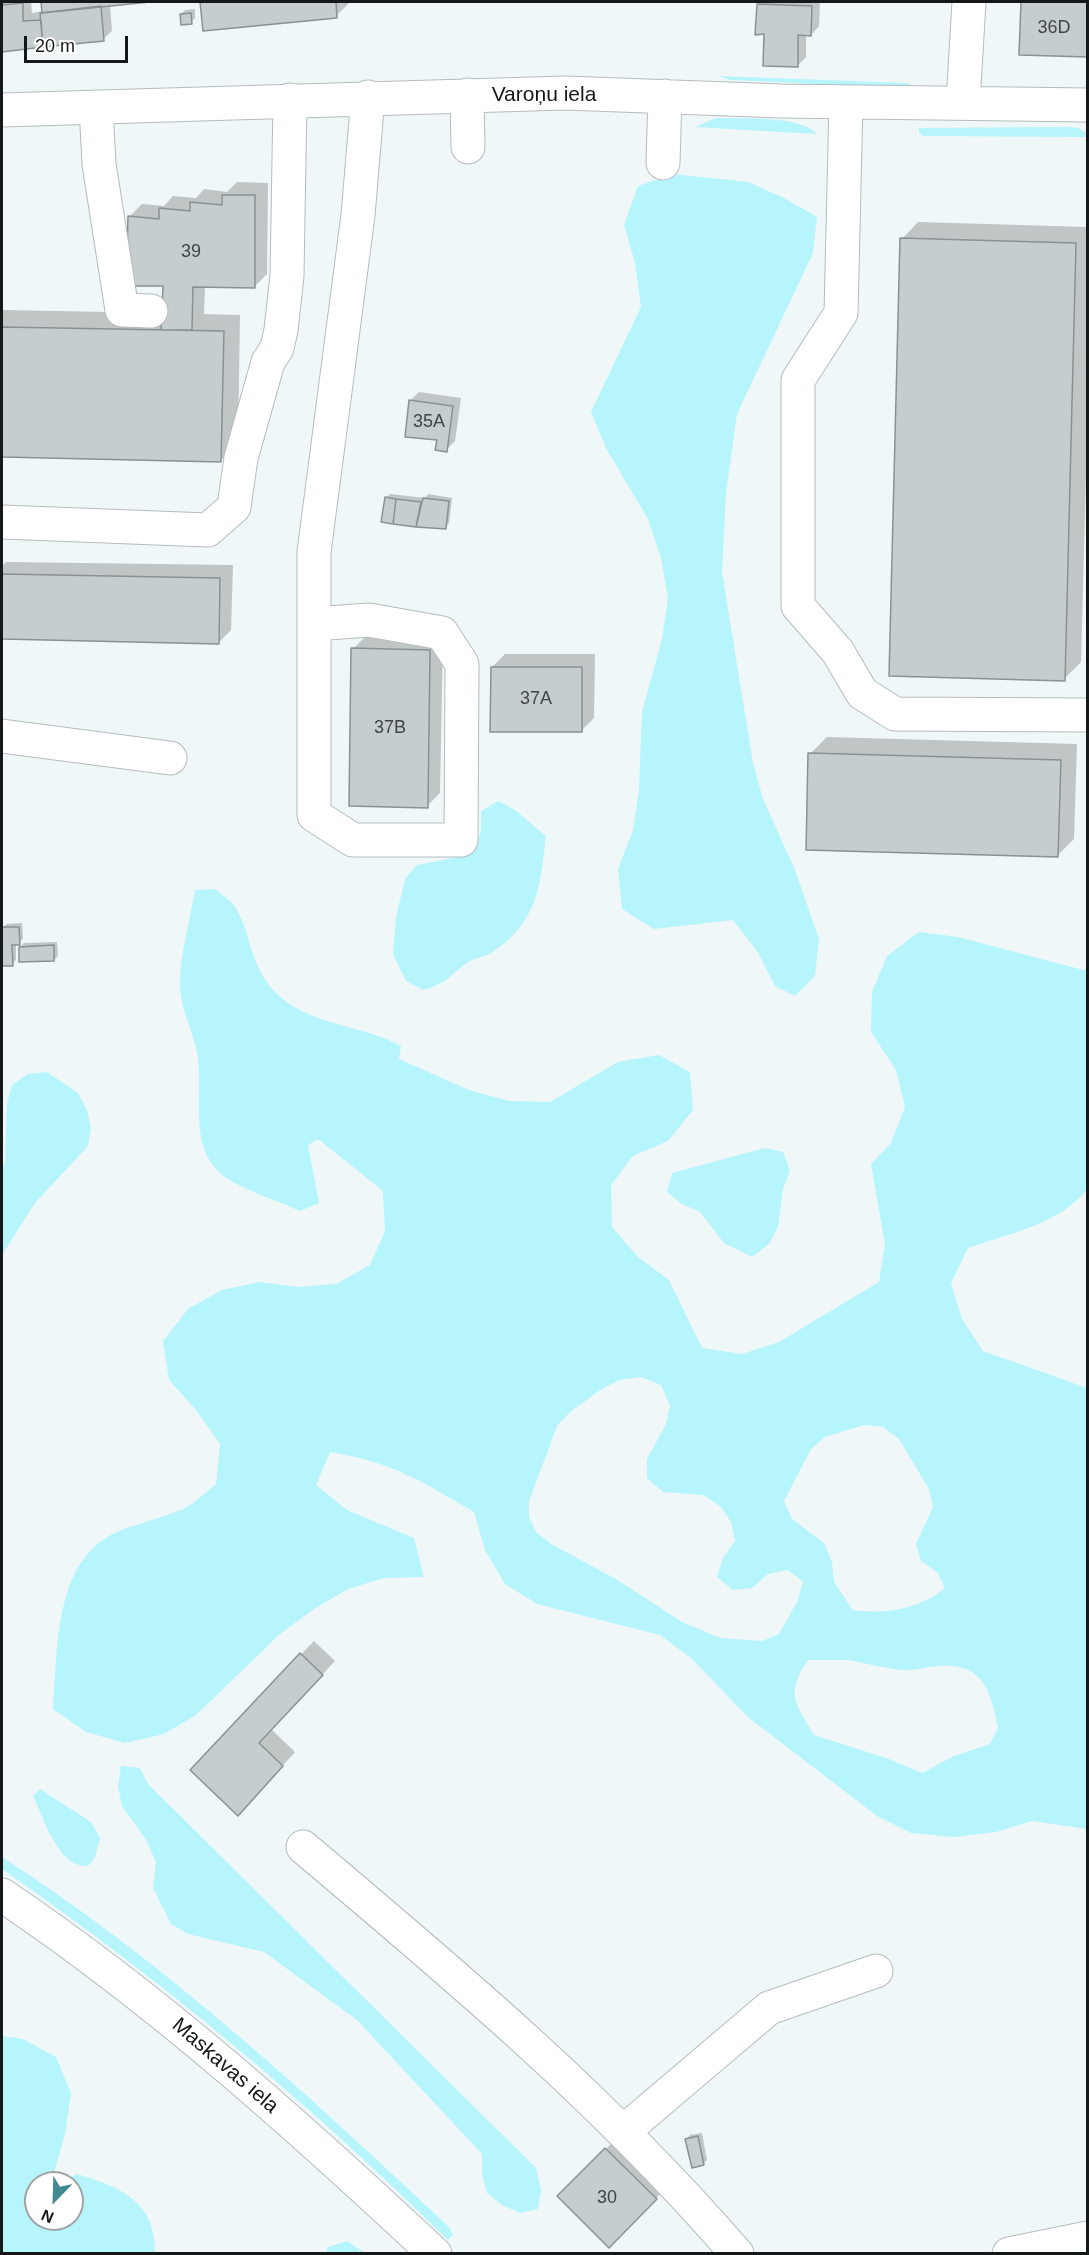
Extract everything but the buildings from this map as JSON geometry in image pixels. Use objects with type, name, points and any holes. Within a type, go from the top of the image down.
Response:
[{"type":"street","points":[[963,103],[969,2]]},
{"type":"street","name":"Varoņu iela","points":[[2,110],[368,97],[565,93],[846,102],[1088,105]]},
{"type":"street","points":[[467,95],[468,147]]},
{"type":"street","points":[[663,164],[665,96]]},
{"type":"street","points":[[314,624],[369,620],[442,633],[462,664],[460,840],[353,840],[314,815],[314,624],[314,552],[354,250],[368,97]]},
{"type":"street","points":[[2,522],[208,530],[234,507],[241,458],[267,362],[277,348],[281,330],[287,276],[290,100]]},
{"type":"street","points":[[846,102],[842,313],[798,380],[798,606],[838,652],[862,693],[895,714],[1088,715]]},
{"type":"street","points":[[96,106],[99,164],[122,310],[151,312]]},
{"type":"street","points":[[2,736],[170,758]]},
{"type":"street","points":[[303,1847],[482,1998],[678,2186],[737,2253]]},
{"type":"street","name":"Maskavas iela","points":[[2,1895],[67,1939],[218,2057],[435,2253]]},
{"type":"street","points":[[623,2132],[769,2008],[876,1971]]},
{"type":"street","points":[[1009,2253],[1088,2238]]},
{"type":"shaded area","points":[[718,76],[906,83],[910,84],[910,88],[731,80]]},
{"type":"shaded area","points":[[716,118],[785,121],[809,128],[817,134],[695,127]]},
{"type":"shaded area","points":[[919,128],[1078,128],[1087,134],[1087,137],[923,136],[919,133]]},
{"type":"shaded area","points":[[673,174],[748,182],[784,198],[817,217],[813,253],[737,414],[726,493],[722,572],[753,763],[763,799],[795,870],[819,939],[815,976],[795,996],[775,986],[757,951],[733,920],[654,929],[622,909],[618,869],[633,830],[639,790],[642,712],[662,639],[668,598],[661,558],[648,519],[607,450],[591,412],[641,307],[635,263],[624,225],[638,186]]},
{"type":"shaded area","points":[[498,801],[515,810],[546,836],[534,902],[519,929],[507,941],[489,954],[470,961],[439,984],[423,990],[406,981],[393,954],[396,917],[405,879],[417,865],[458,857],[476,849],[481,830],[481,811]]},
{"type":"shaded area","points":[[215,889],[233,904],[244,925],[259,969],[274,991],[287,1003],[318,1018],[369,1033],[401,1046],[399,1059],[469,1090],[509,1101],[550,1102],[618,1062],[659,1055],[690,1072],[693,1110],[668,1141],[633,1156],[611,1185],[612,1227],[638,1257],[669,1280],[702,1348],[742,1354],[779,1342],[879,1282],[885,1244],[871,1164],[891,1143],[905,1107],[896,1070],[871,1032],[872,992],[887,956],[919,932],[958,937],[1087,971],[1087,1189],[1063,1211],[1048,1219],[968,1248],[951,1283],[962,1319],[983,1351],[1087,1388],[1087,1829],[1032,1821],[996,1832],[954,1837],[911,1833],[877,1816],[749,1718],[691,1658],[660,1635],[537,1604],[505,1584],[485,1550],[474,1512],[389,1467],[330,1452],[316,1485],[347,1510],[414,1538],[424,1577],[384,1578],[348,1589],[314,1609],[280,1634],[196,1715],[164,1734],[125,1743],[86,1732],[53,1709],[56,1660],[63,1609],[70,1585],[81,1563],[96,1545],[117,1532],[183,1509],[216,1484],[220,1444],[197,1411],[169,1380],[163,1341],[188,1309],[222,1290],[260,1282],[298,1287],[336,1284],[370,1265],[385,1231],[383,1191],[318,1139],[308,1145],[319,1203],[300,1211],[232,1181],[215,1168],[207,1156],[200,1128],[197,1052],[180,990],[182,958],[195,890]],"holes":[[[641,1377],[661,1385],[670,1406],[666,1424],[647,1459],[647,1478],[663,1492],[703,1495],[720,1506],[731,1522],[735,1541],[723,1558],[717,1577],[733,1590],[752,1588],[768,1574],[787,1570],[803,1581],[798,1600],[779,1634],[762,1641],[720,1638],[682,1622],[616,1579],[551,1544],[536,1532],[529,1517],[529,1501],[557,1426],[570,1412],[603,1388],[620,1380]],[[864,1425],[883,1427],[899,1439],[929,1489],[933,1507],[916,1544],[921,1561],[937,1572],[945,1588],[925,1601],[901,1609],[877,1612],[853,1610],[834,1582],[832,1562],[824,1543],[792,1519],[784,1501],[811,1449],[825,1437]],[[808,1660],[847,1660],[902,1670],[939,1666],[966,1669],[983,1682],[992,1703],[998,1728],[990,1744],[954,1756],[922,1773],[889,1759],[814,1735],[795,1698],[797,1682]]]},
{"type":"shaded area","points":[[47,1072],[78,1093],[87,1110],[91,1128],[88,1146],[35,1203],[2,1255],[2,1169],[5,1163],[7,1104],[12,1085],[28,1074]]},
{"type":"shaded area","points":[[765,1148],[783,1152],[790,1171],[783,1189],[778,1227],[769,1244],[752,1257],[724,1243],[700,1212],[682,1204],[667,1192],[672,1173]]},
{"type":"shaded area","points":[[121,1766],[140,1768],[148,1784],[536,2168],[541,2190],[538,2209],[520,2213],[502,2205],[487,2193],[482,2174],[482,2154],[357,2020],[264,1952],[188,1934],[171,1924],[153,1888],[156,1862],[145,1838],[122,1806],[118,1786]]},
{"type":"shaded area","points":[[40,1789],[91,1822],[100,1838],[95,1857],[88,1866],[68,1859],[53,1840],[33,1796]]},
{"type":"shaded area","points":[[2,1857],[62,1898],[178,1985],[289,2080],[449,2227],[453,2235],[448,2240],[342,2140],[177,1999],[2,1869]]},
{"type":"shaded area","points":[[2,2036],[23,2039],[56,2057],[71,2093],[65,2134],[54,2171],[24,2171],[24,2231],[84,2231],[84,2177],[121,2191],[142,2209],[154,2235],[155,2253],[2,2253]]},
{"type":"shaded area","points":[[347,2241],[365,2253],[326,2253],[328,2247]]}]
